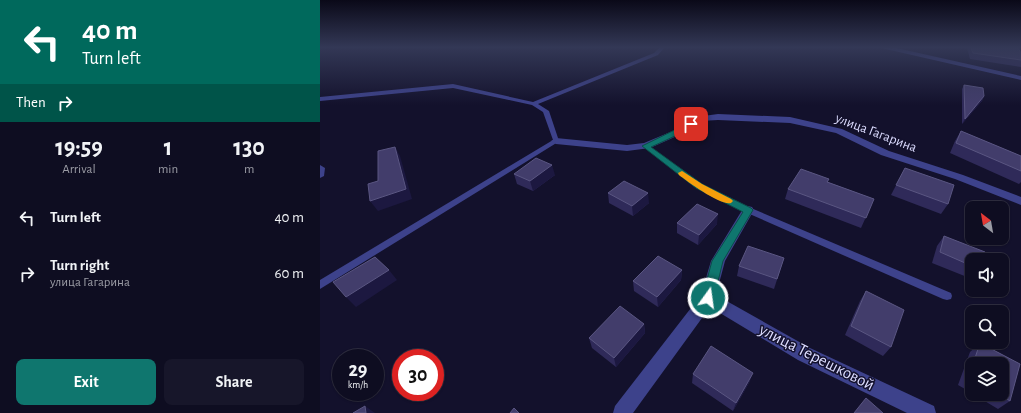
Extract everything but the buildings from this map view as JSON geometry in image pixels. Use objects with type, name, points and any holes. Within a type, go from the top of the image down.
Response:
[{"type":"street","points":[[966,66],[1021,78]]},
{"type":"street","name":"улица Гагарина","points":[[556,141],[627,148],[646,146],[683,130],[699,118],[718,117],[790,120],[839,131],[885,153],[959,177],[1021,201]]},
{"type":"street","points":[[622,413],[708,298],[718,261],[748,210]]},
{"type":"street","name":"улица Терешковой","points":[[708,298],[804,354],[927,413]]},
{"type":"lane","points":[[534,104],[626,66]]},
{"type":"lane","points":[[320,99],[453,86],[534,104],[546,111],[556,141],[320,285]]},
{"type":"lane","points":[[646,146],[699,186],[748,210],[947,296]]},
{"type":"lane","points":[[320,167],[320,176]]},
{"type":"slow traffic","points":[[682,173],[699,186],[728,201]]},
{"type":"route","points":[[691,124],[683,130],[646,146],[699,186],[748,210],[718,261],[708,298]]}]
